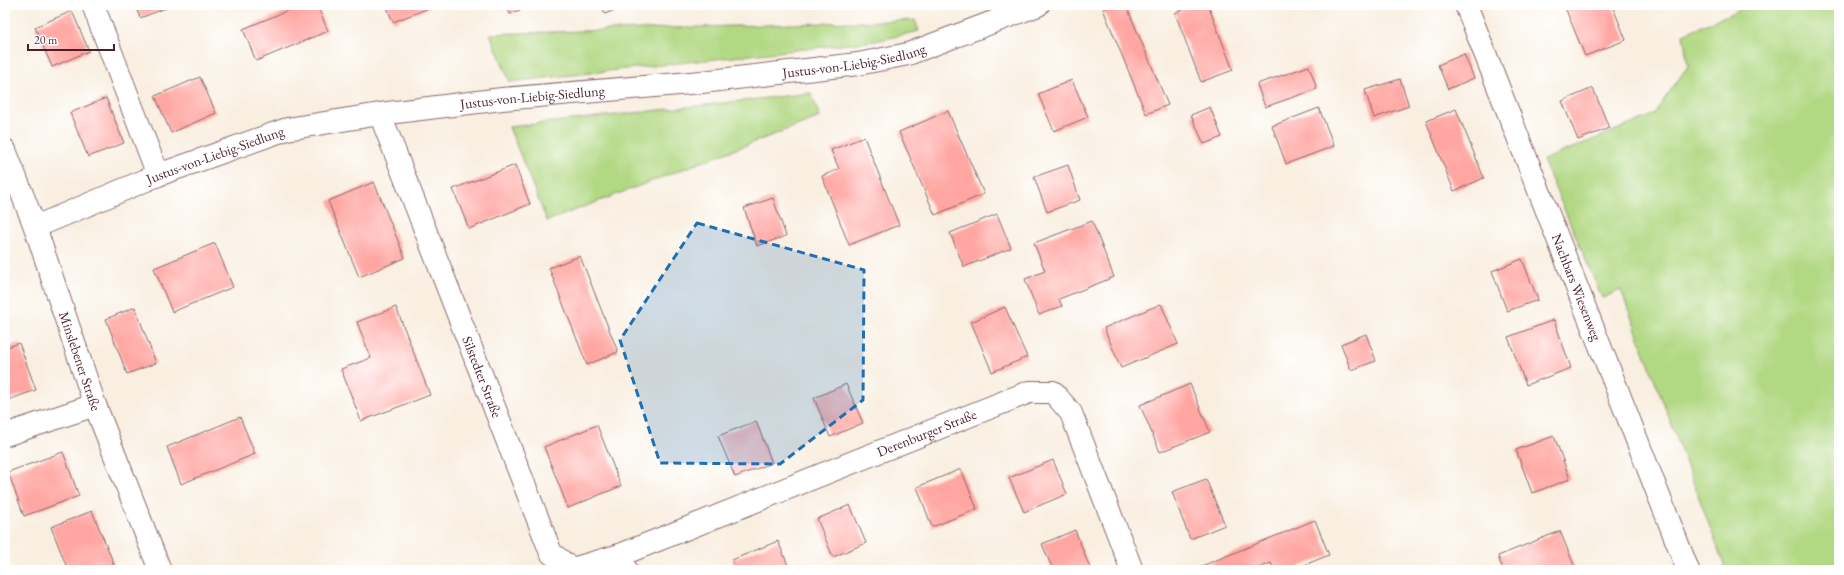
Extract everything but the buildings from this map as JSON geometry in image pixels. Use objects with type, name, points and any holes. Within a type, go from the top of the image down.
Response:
[{"type":"street","points":[[93,5],[158,175]]},
{"type":"street","name":"Justus-von-Liebig-Siedlung","points":[[35,228],[158,175],[287,129],[380,114],[502,99],[702,82],[858,64],[908,54],[1038,5]]},
{"type":"street","name":"Nachbars Wiesenweg","points":[[1466,5],[1688,570]]},
{"type":"street","name":"Silstedter Straße","points":[[380,114],[551,553],[572,569],[623,562]]},
{"type":"street","name":"Minslebener Straße","points":[[5,150],[35,228],[95,405],[160,570]]},
{"type":"street","name":"Derenburger Straße","points":[[623,562],[1029,392],[1054,392],[1071,413],[1132,570]]},
{"type":"street","points":[[5,435],[95,405]]},
{"type":"highlighted area","points":[[697,223],[864,270],[863,400],[780,464],[660,463],[620,340]]},
{"type":"green space","points":[[1751,5],[1839,5],[1839,570],[1726,570],[1621,290],[1602,298],[1543,160],[1653,115],[1688,66],[1683,34]]},
{"type":"green space","points":[[915,20],[919,31],[876,41],[510,82],[490,34]]},
{"type":"green space","points":[[811,93],[820,117],[547,221],[509,127]]}]
